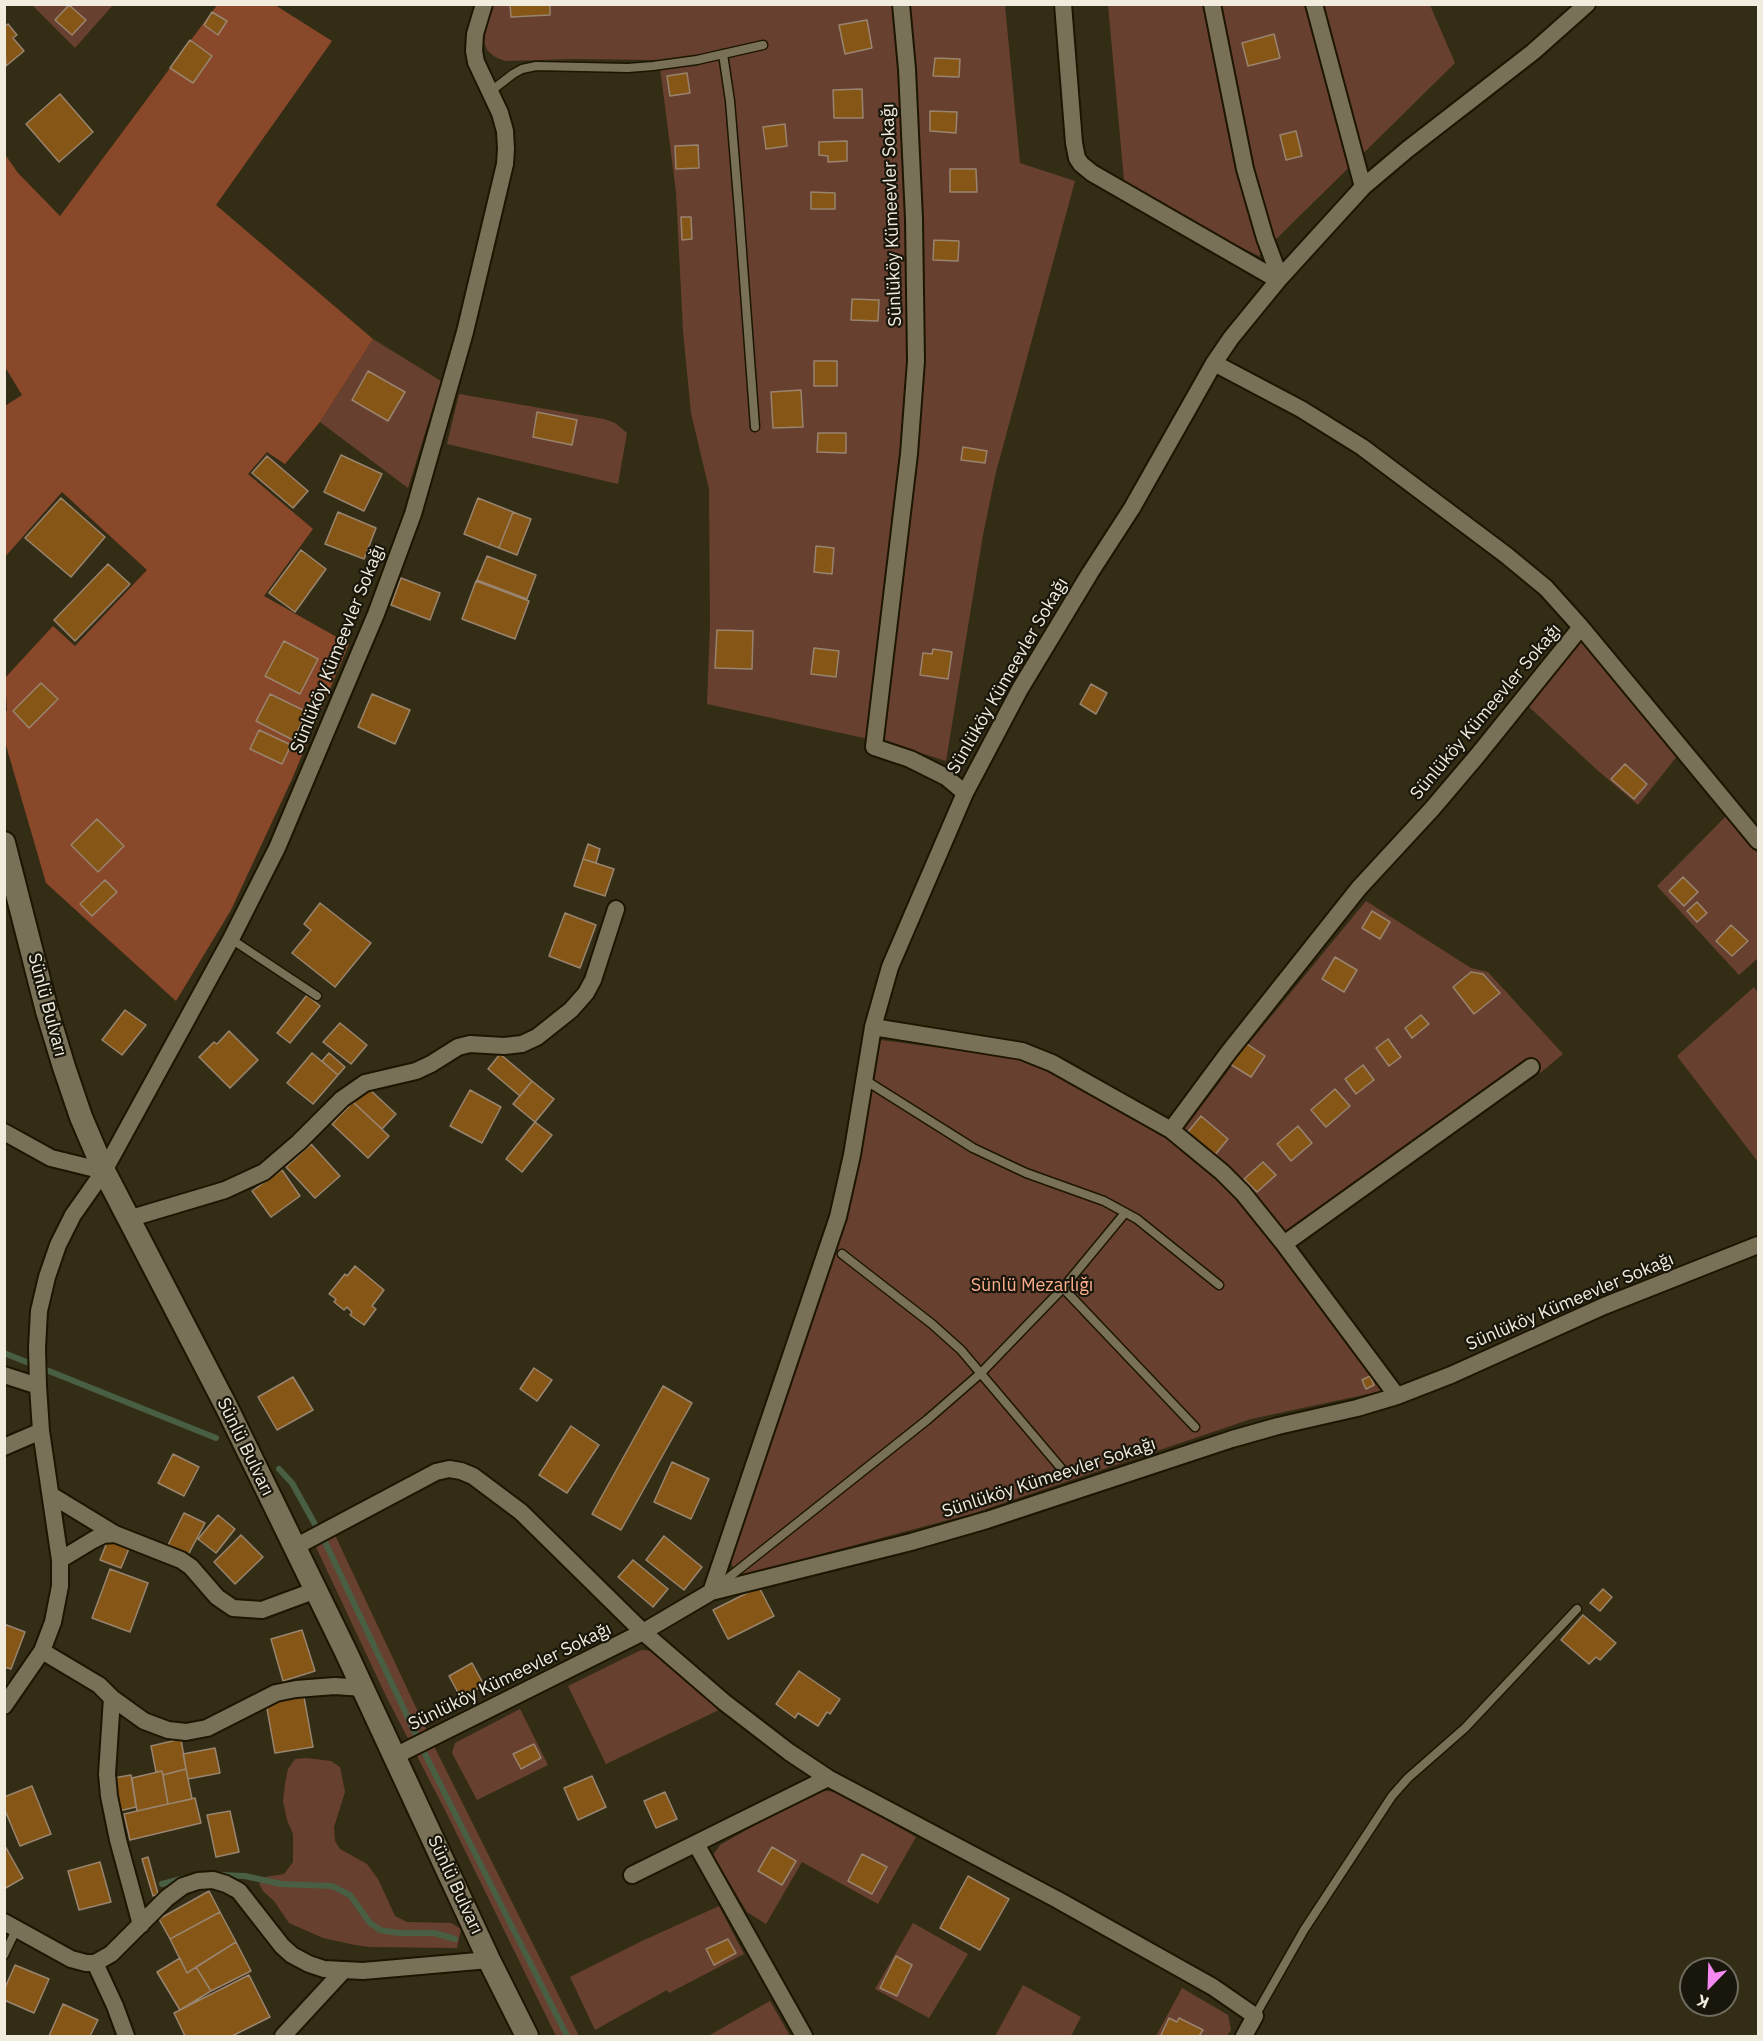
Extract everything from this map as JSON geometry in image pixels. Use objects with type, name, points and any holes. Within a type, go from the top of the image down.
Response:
[{"type":"main road","name":"Sünlü Bulvarı","points":[[4,843],[47,1011],[64,1067],[81,1117],[104,1171],[226,1406],[295,1547],[527,2037]]},
{"type":"street","name":"Sünlüköy Kümeevler Sokağı","points":[[4,1706],[42,1651],[53,1622],[60,1586],[60,1560],[41,1431],[38,1386],[39,1311],[47,1277],[58,1245],[73,1215],[104,1171],[231,939],[286,827],[376,614],[413,514],[465,332],[504,164],[505,131],[500,113],[476,62],[474,51],[475,34],[484,4]]},
{"type":"street","name":"Sünlüköy Kümeevler Sokağı","points":[[902,4],[914,219],[916,361],[909,454],[874,747],[910,759],[946,777],[965,793]]},
{"type":"street","points":[[1063,4],[1074,143],[1077,158],[1081,164],[1092,173],[1279,279]]},
{"type":"street","points":[[1212,4],[1245,169],[1279,279]]},
{"type":"street","points":[[1314,4],[1364,187]]},
{"type":"street","name":"Sünlüköy Kümeevler Sokağı","points":[[711,1592],[838,1217],[852,1155],[873,1026],[890,967],[965,793],[1020,689],[1132,508],[1214,363],[1231,338],[1279,279],[1364,187],[1408,149],[1533,52],[1587,4]]},
{"type":"street","name":"Sünlüköy Kümeevler Sokağı","points":[[1214,363],[1301,409],[1362,447],[1528,572],[1559,601],[1758,841]]},
{"type":"street","name":"Sünlüköy Kümeevler Sokağı","points":[[1171,1130],[1228,1053],[1359,888],[1478,756],[1581,627]]},
{"type":"street","points":[[128,1219],[225,1190],[264,1172],[299,1142],[342,1099],[365,1083],[416,1071],[458,1047],[470,1044],[504,1046],[522,1044],[537,1037],[572,1010],[586,993],[593,980],[616,909]]},
{"type":"street","points":[[873,1026],[1022,1051],[1052,1063],[1171,1130],[1234,1184],[1284,1244],[1396,1395]]},
{"type":"street","points":[[1284,1244],[1531,1067]]},
{"type":"street","points":[[4,1132],[51,1158],[104,1171]]},
{"type":"street","name":"Sünlüköy Kümeevler Sokağı","points":[[395,1756],[643,1632],[711,1592],[911,1542],[1079,1491],[1232,1439],[1396,1395],[1451,1375],[1604,1306],[1758,1245]]},
{"type":"street","points":[[4,1375],[38,1386]]},
{"type":"street","points":[[4,1447],[41,1431]]},
{"type":"street","name":"Sünlüköy Kümeevler Sokağı","points":[[295,1547],[418,1479],[449,1469],[473,1476],[521,1512],[643,1632],[741,1715],[789,1752],[828,1778],[1048,1894],[1163,1958],[1255,2016]]},
{"type":"street","points":[[51,1495],[115,1534],[181,1560],[191,1567],[218,1597],[233,1608],[262,1610],[316,1590]]},
{"type":"street","points":[[60,1560],[103,1535],[115,1534]]},
{"type":"street","points":[[42,1651],[99,1685],[112,1698],[144,1721],[168,1730],[186,1732],[207,1728],[276,1693],[335,1686],[363,1688]]},
{"type":"street","points":[[112,1698],[107,1774],[109,1796],[118,1840],[141,1925]]},
{"type":"street","points":[[632,1875],[828,1778]]},
{"type":"street","points":[[696,1844],[804,2037]]},
{"type":"street","points":[[11,1924],[71,1959],[95,1963],[111,1954],[167,1898],[183,1886],[198,1881],[213,1880],[226,1884],[239,1892],[282,1946],[292,1955],[309,1964],[343,1971],[363,1971],[489,1960]]},
{"type":"street","points":[[95,1963],[115,2006],[126,2037]]},
{"type":"street","points":[[283,2037],[343,1971]]},
{"type":"street","points":[[1244,2037],[1255,2016]]},
{"type":"lane","points":[[490,91],[522,69],[536,66],[636,67],[675,64],[763,45]]},
{"type":"lane","points":[[723,54],[730,101],[755,427]]},
{"type":"lane","points":[[231,939],[317,996]]},
{"type":"lane","points":[[865,1080],[973,1148],[1026,1173],[1104,1202],[1148,1226],[1218,1285]]},
{"type":"lane","points":[[711,1592],[927,1420],[981,1373],[1063,1288],[1125,1213]]},
{"type":"lane","points":[[842,1254],[940,1331],[981,1373],[1066,1474]]},
{"type":"lane","points":[[1063,1288],[1196,1427]]},
{"type":"lane","points":[[1255,2016],[1304,1930],[1392,1796],[1408,1778],[1465,1728],[1576,1609]]},
{"type":"lane","points":[[4,1955],[11,1924]]},
{"type":"green space","points":[[32,5],[113,5],[75,48]]},
{"type":"green space","points":[[493,5],[1005,5],[1020,163],[1075,181],[996,472],[983,535],[946,761],[884,741],[707,704],[710,625],[709,489],[691,413],[683,331],[676,192],[659,60],[505,61],[495,57],[487,50],[484,42]]},
{"type":"green space","points":[[1108,5],[1430,5],[1455,63],[1259,256],[1125,191]]},
{"type":"green space","points":[[373,339],[441,381],[408,488],[320,422]]},
{"type":"green space","points":[[459,394],[604,419],[615,423],[627,433],[618,484],[447,444]]},
{"type":"green space","points":[[1582,640],[1678,755],[1638,805],[1527,705]]},
{"type":"green space","points":[[1728,814],[1758,854],[1758,958],[1739,975],[1657,886]]},
{"type":"green space","points":[[1366,901],[1471,968],[1488,972],[1563,1054],[1540,1073],[1529,1059],[1284,1235],[1182,1132],[1250,1042]]},
{"type":"green space","points":[[1754,987],[1758,993],[1758,1162],[1677,1056]]},
{"type":"green space","name":"Sünlü Mezarlığı","points":[[881,1040],[1024,1059],[1049,1069],[1164,1136],[1230,1190],[1372,1372],[1382,1391],[1251,1419],[974,1513],[736,1577],[731,1562],[769,1441],[844,1224],[857,1173]]},
{"type":"green space","points":[[335,1535],[436,1750],[579,2036],[556,2036],[386,1696],[316,1547]]},
{"type":"green space","points":[[641,1650],[655,1651],[721,1709],[606,1764],[568,1686]]},
{"type":"green space","points":[[520,1709],[548,1765],[477,1800],[452,1753],[455,1743]]},
{"type":"green space","points":[[295,1759],[331,1761],[340,1767],[345,1792],[334,1827],[335,1841],[340,1849],[367,1864],[378,1879],[395,1916],[407,1922],[451,1923],[461,1929],[457,1948],[370,1947],[323,1938],[289,1923],[274,1901],[263,1891],[259,1884],[265,1877],[284,1874],[293,1862],[293,1834],[283,1801],[285,1784],[288,1769]]},
{"type":"green space","points":[[817,1790],[837,1792],[916,1837],[878,1904],[802,1862],[766,1924],[747,1912],[713,1855],[720,1845]]},
{"type":"green space","points":[[719,1906],[744,1954],[669,1993],[667,1990],[595,2030],[570,1977]]},
{"type":"green space","points":[[913,1923],[968,1954],[929,2018],[875,1989]]},
{"type":"green space","points":[[1023,1985],[1081,2017],[1071,2036],[995,2036]]},
{"type":"green space","points":[[1182,1988],[1228,2015],[1231,2030],[1227,2036],[1156,2036]]},
{"type":"green space","points":[[770,2001],[790,2036],[708,2036]]},
{"type":"shaded area","points":[[217,5],[275,5],[332,41],[216,205],[373,339],[320,422],[285,464],[267,452],[248,474],[313,529],[264,596],[349,644],[292,779],[231,910],[176,1001],[46,883],[5,742],[5,713],[7,710],[5,678],[53,626],[75,646],[147,570],[62,492],[5,557],[5,406],[22,395],[5,367],[4,153],[18,173],[60,216]]},
{"type":"building","points":[[510,4],[550,4],[550,15],[511,17]]},
{"type":"building","points":[[69,5],[86,20],[72,35],[55,20]]},
{"type":"building","points":[[212,12],[227,21],[218,35],[204,25]]},
{"type":"building","points":[[867,20],[872,48],[845,54],[839,25]]},
{"type":"building","points":[[8,24],[17,35],[13,38],[24,51],[6,66],[4,27]]},
{"type":"building","points":[[1274,34],[1280,58],[1248,66],[1242,43]]},
{"type":"building","points":[[190,40],[212,56],[193,83],[170,68]]},
{"type":"building","points":[[935,58],[960,59],[959,77],[933,76]]},
{"type":"building","points":[[687,73],[690,93],[670,96],[667,76]]},
{"type":"building","points":[[862,89],[863,118],[834,118],[833,90]]},
{"type":"building","points":[[60,94],[93,132],[59,162],[26,124]]},
{"type":"building","points":[[930,111],[957,112],[956,133],[930,131]]},
{"type":"building","points":[[785,124],[787,146],[766,149],[763,127]]},
{"type":"building","points":[[1296,131],[1302,156],[1286,160],[1280,135]]},
{"type":"building","points":[[847,141],[847,161],[828,162],[828,156],[819,155],[819,142]]},
{"type":"building","points":[[698,145],[699,168],[676,169],[675,146]]},
{"type":"building","points":[[950,169],[976,169],[977,192],[950,192]]},
{"type":"building","points":[[811,192],[835,193],[835,209],[811,209]]},
{"type":"building","points":[[681,217],[691,217],[692,239],[682,240]]},
{"type":"building","points":[[934,240],[959,241],[958,261],[933,260]]},
{"type":"building","points":[[852,299],[879,300],[878,321],[851,320]]},
{"type":"building","points":[[814,361],[837,361],[837,386],[814,386]]},
{"type":"building","points":[[368,371],[405,392],[388,421],[352,400]]},
{"type":"building","points":[[801,390],[803,427],[773,428],[771,392]]},
{"type":"building","points":[[537,412],[577,420],[572,445],[533,437]]},
{"type":"building","points":[[818,433],[846,433],[846,453],[817,452]]},
{"type":"building","points":[[963,447],[987,451],[985,463],[961,460]]},
{"type":"building","points":[[341,455],[382,474],[364,511],[324,492]]},
{"type":"building","points":[[267,456],[308,491],[293,508],[252,473]]},
{"type":"building","points":[[61,498],[105,537],[71,577],[25,538]]},
{"type":"building","points":[[478,498],[513,512],[499,548],[464,534]]},
{"type":"building","points":[[338,512],[376,528],[364,559],[325,544]]},
{"type":"building","points":[[513,512],[531,519],[517,555],[499,548]]},
{"type":"building","points":[[816,546],[834,548],[832,574],[814,572]]},
{"type":"building","points":[[301,550],[326,569],[295,612],[269,593]]},
{"type":"building","points":[[487,556],[536,575],[527,599],[477,580]]},
{"type":"building","points":[[108,564],[130,584],[75,641],[54,620]]},
{"type":"building","points":[[401,578],[440,593],[430,620],[391,605]]},
{"type":"building","points":[[476,581],[529,601],[515,639],[462,619]]},
{"type":"building","points":[[717,630],[753,631],[752,669],[715,668]]},
{"type":"building","points":[[284,641],[318,659],[300,694],[265,676]]},
{"type":"building","points":[[814,648],[839,651],[836,677],[811,674]]},
{"type":"building","points":[[933,649],[952,652],[948,679],[920,675],[923,653],[932,654]]},
{"type":"building","points":[[41,683],[58,699],[29,728],[13,711]]},
{"type":"building","points":[[1091,684],[1107,693],[1096,714],[1080,704]]},
{"type":"building","points":[[270,694],[307,712],[293,740],[256,721]]},
{"type":"building","points":[[372,694],[410,710],[395,744],[358,727]]},
{"type":"building","points":[[259,730],[291,745],[282,764],[250,749]]},
{"type":"building","points":[[1625,764],[1647,784],[1634,799],[1611,779]]},
{"type":"building","points":[[97,819],[124,846],[98,872],[71,845]]},
{"type":"building","points":[[588,844],[600,849],[596,863],[583,859]]},
{"type":"building","points":[[583,859],[614,869],[605,896],[574,886]]},
{"type":"building","points":[[1683,877],[1698,892],[1684,906],[1669,891]]},
{"type":"building","points":[[105,880],[117,892],[92,916],[80,904]]},
{"type":"building","points":[[1697,902],[1707,913],[1697,922],[1687,911]]},
{"type":"building","points":[[320,903],[371,943],[335,987],[292,953],[311,930],[304,924]]},
{"type":"building","points":[[1372,911],[1390,922],[1380,939],[1362,928]]},
{"type":"building","points":[[565,913],[596,925],[580,968],[549,956]]},
{"type":"building","points":[[1731,925],[1748,941],[1732,956],[1716,941]]},
{"type":"building","points":[[1335,957],[1357,970],[1344,992],[1322,979]]},
{"type":"building","points":[[1471,972],[1483,974],[1500,993],[1474,1014],[1453,987]]},
{"type":"building","points":[[307,995],[320,1006],[290,1043],[277,1033]]},
{"type":"building","points":[[125,1010],[146,1025],[122,1055],[102,1040]]},
{"type":"building","points":[[1421,1015],[1429,1024],[1412,1038],[1405,1028]]},
{"type":"building","points":[[340,1023],[367,1045],[351,1064],[323,1042]]},
{"type":"building","points":[[229,1031],[258,1060],[230,1088],[199,1057],[214,1042],[217,1044]]},
{"type":"building","points":[[1388,1039],[1401,1057],[1389,1066],[1376,1048]]},
{"type":"building","points":[[1244,1042],[1265,1056],[1251,1077],[1230,1064]]},
{"type":"building","points":[[312,1053],[338,1075],[313,1104],[287,1083]]},
{"type":"building","points":[[329,1053],[345,1067],[338,1075],[322,1061]]},
{"type":"building","points":[[500,1054],[532,1081],[520,1096],[488,1069]]},
{"type":"building","points":[[1363,1065],[1374,1080],[1356,1094],[1345,1079]]},
{"type":"building","points":[[532,1081],[554,1099],[535,1122],[513,1104]]},
{"type":"building","points":[[367,1087],[396,1114],[382,1129],[353,1102]]},
{"type":"building","points":[[1335,1089],[1350,1106],[1326,1127],[1311,1110]]},
{"type":"building","points":[[470,1090],[501,1107],[482,1143],[450,1126]]},
{"type":"building","points":[[353,1102],[389,1136],[368,1158],[332,1124]]},
{"type":"building","points":[[1201,1116],[1228,1139],[1214,1156],[1187,1133]]},
{"type":"building","points":[[535,1122],[552,1135],[522,1172],[506,1159]]},
{"type":"building","points":[[1298,1126],[1312,1143],[1291,1161],[1277,1144]]},
{"type":"building","points":[[311,1144],[340,1176],[315,1198],[286,1167]]},
{"type":"building","points":[[1263,1162],[1276,1175],[1257,1192],[1244,1179]]},
{"type":"building","points":[[282,1170],[300,1196],[271,1217],[252,1191]]},
{"type":"building","points":[[355,1266],[384,1290],[372,1306],[376,1309],[364,1325],[350,1315],[352,1312],[347,1307],[344,1310],[334,1302],[336,1299],[329,1294],[345,1274],[347,1276]]},
{"type":"building","points":[[534,1368],[552,1380],[537,1401],[520,1389]]},
{"type":"building","points":[[1370,1376],[1374,1385],[1366,1389],[1362,1380]]},
{"type":"building","points":[[293,1377],[313,1410],[277,1430],[258,1397]]},
{"type":"building","points":[[663,1386],[692,1403],[621,1530],[592,1514]]},
{"type":"building","points":[[571,1426],[599,1445],[567,1493],[539,1475]]},
{"type":"building","points":[[173,1454],[199,1467],[184,1496],[158,1483]]},
{"type":"building","points":[[672,1462],[709,1479],[691,1519],[654,1502]]},
{"type":"building","points":[[184,1513],[205,1523],[188,1555],[168,1545]]},
{"type":"building","points":[[218,1515],[235,1529],[216,1553],[198,1539]]},
{"type":"building","points":[[241,1535],[263,1557],[235,1584],[214,1562]]},
{"type":"building","points":[[664,1536],[702,1567],[684,1590],[646,1560]]},
{"type":"building","points":[[109,1537],[130,1546],[121,1568],[100,1560]]},
{"type":"building","points":[[633,1560],[668,1589],[653,1607],[618,1577]]},
{"type":"building","points":[[110,1569],[148,1583],[130,1632],[92,1618]]},
{"type":"building","points":[[759,1587],[774,1616],[728,1639],[713,1610]]},
{"type":"building","points":[[1603,1589],[1612,1597],[1600,1611],[1590,1603]]},
{"type":"building","points":[[1583,1615],[1616,1643],[1600,1660],[1596,1657],[1589,1664],[1561,1640]]},
{"type":"building","points":[[4,1624],[25,1632],[11,1669],[4,1667]]},
{"type":"building","points":[[302,1630],[315,1671],[283,1681],[271,1639]]},
{"type":"building","points":[[472,1663],[484,1685],[461,1698],[449,1676]]},
{"type":"building","points":[[799,1671],[840,1699],[830,1714],[827,1712],[818,1726],[798,1713],[795,1718],[776,1704]]},
{"type":"building","points":[[304,1697],[313,1747],[275,1753],[266,1703]]},
{"type":"building","points":[[181,1739],[186,1769],[163,1775],[162,1771],[156,1772],[151,1746]]},
{"type":"building","points":[[534,1744],[541,1758],[521,1769],[513,1754]]},
{"type":"building","points":[[215,1748],[220,1773],[188,1779],[183,1754]]},
{"type":"building","points":[[186,1769],[192,1799],[168,1804],[163,1775]]},
{"type":"building","points":[[162,1771],[168,1804],[137,1811],[132,1778]]},
{"type":"building","points":[[131,1775],[136,1807],[119,1811],[113,1778]]},
{"type":"building","points":[[592,1776],[606,1807],[578,1820],[564,1788]]},
{"type":"building","points":[[32,1786],[51,1834],[20,1846],[4,1808],[4,1797]]},
{"type":"building","points":[[665,1792],[677,1819],[656,1828],[644,1801]]},
{"type":"building","points":[[195,1798],[201,1823],[130,1840],[124,1814]]},
{"type":"building","points":[[230,1811],[239,1852],[216,1857],[207,1815]]},
{"type":"building","points":[[4,1847],[23,1878],[4,1889]]},
{"type":"building","points":[[772,1847],[796,1861],[782,1885],[758,1871]]},
{"type":"building","points":[[862,1854],[887,1867],[872,1894],[848,1881]]},
{"type":"building","points":[[148,1857],[158,1894],[153,1896],[142,1859]]},
{"type":"building","points":[[100,1862],[111,1902],[79,1910],[68,1871]]},
{"type":"building","points":[[968,1876],[1009,1899],[980,1950],[940,1928]]},
{"type":"building","points":[[209,1891],[220,1912],[170,1939],[159,1919]]},
{"type":"building","points":[[220,1912],[236,1942],[187,1973],[170,1939]]},
{"type":"building","points":[[728,1939],[736,1953],[714,1965],[706,1949]]},
{"type":"building","points":[[236,1942],[251,1971],[211,1991],[196,1967]]},
{"type":"building","points":[[896,1956],[912,1965],[897,1996],[880,1988]]},
{"type":"building","points":[[180,1958],[187,1973],[196,1967],[211,1991],[180,2010],[157,1972]]},
{"type":"building","points":[[15,1965],[49,1979],[34,2013],[4,2000],[4,1990]]},
{"type":"building","points":[[249,1975],[270,2017],[232,2036],[185,2036],[174,2013]]},
{"type":"building","points":[[63,2004],[98,2020],[90,2036],[49,2036]]},
{"type":"building","points":[[1169,2018],[1177,2022],[1179,2018],[1203,2030],[1199,2036],[1161,2035]]},
{"type":"waterway","points":[[4,1353],[216,1438]]},
{"type":"waterway","points":[[279,1469],[292,1483],[326,1544],[427,1758],[567,2036]]},
{"type":"waterway","points":[[219,1875],[245,1876],[281,1884],[332,1886],[350,1895],[370,1923],[380,1930],[399,1933],[434,1933],[455,1939]]},
{"type":"waterway","points":[[162,1884],[185,1878]]}]
